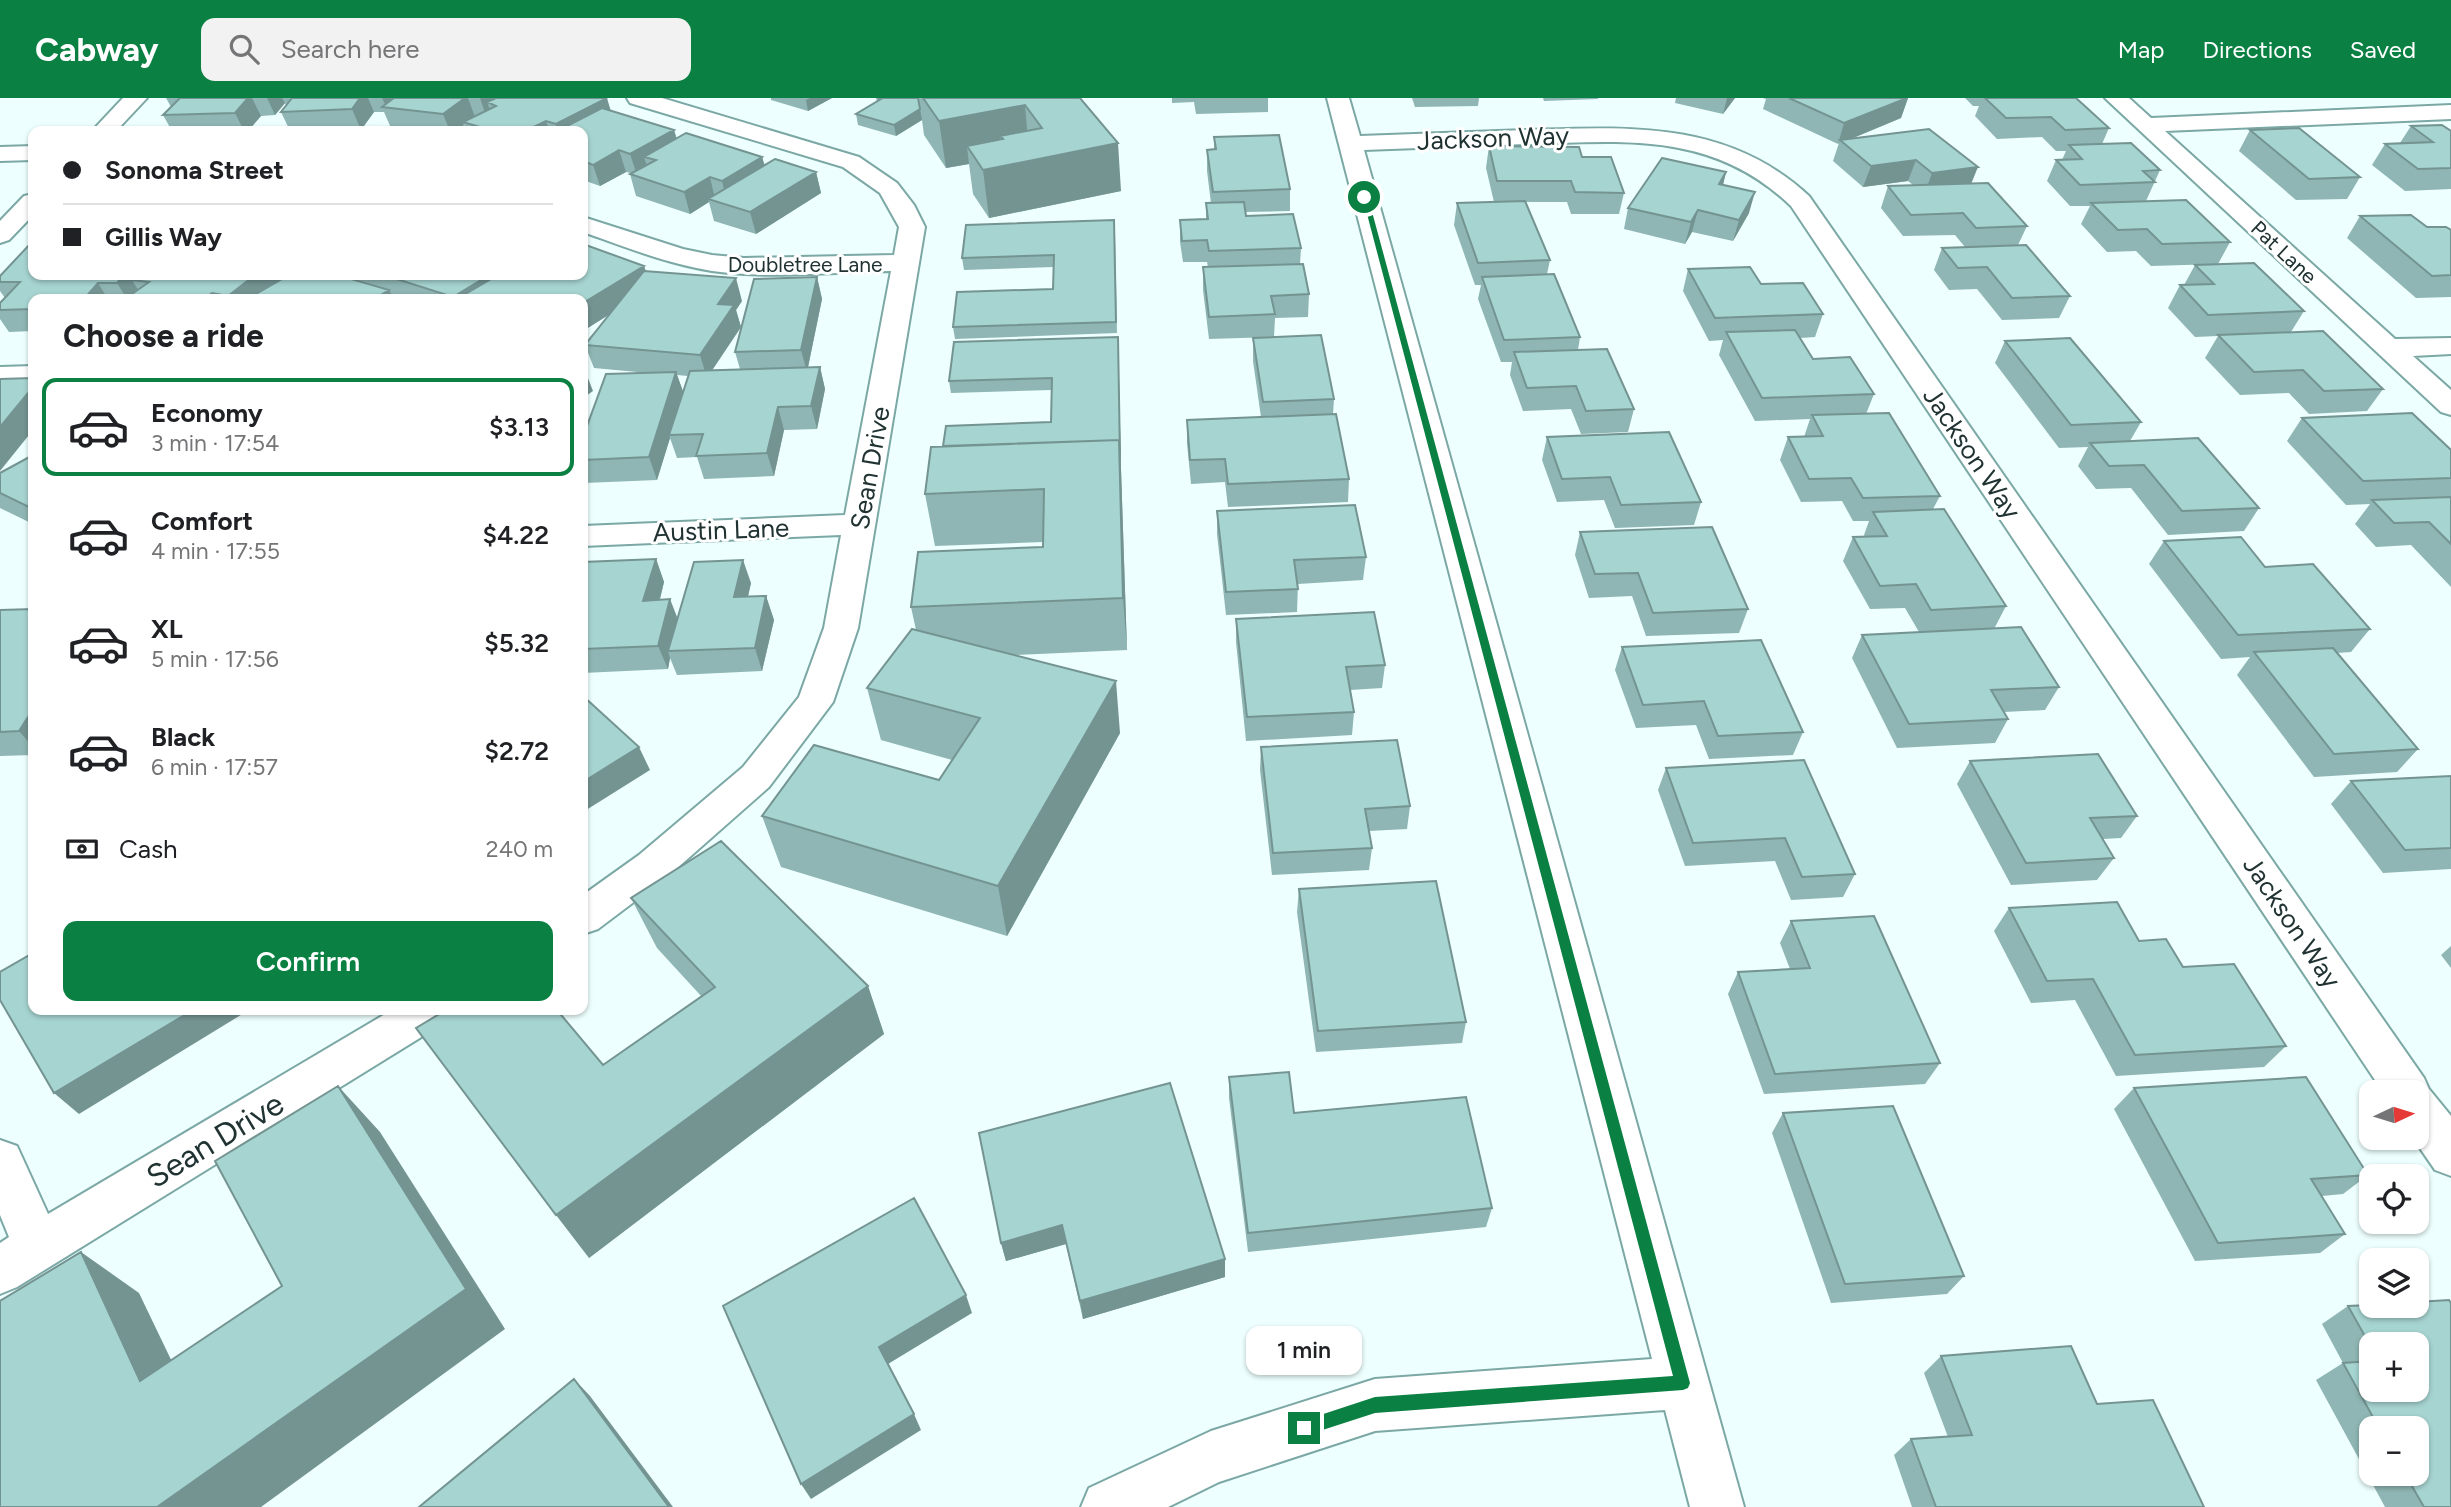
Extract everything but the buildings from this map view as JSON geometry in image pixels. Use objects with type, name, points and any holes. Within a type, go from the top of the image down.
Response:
[{"type":"street","points":[[108,126],[136,98]]},
{"type":"street","name":"Sean Drive","points":[[588,913],[653,866],[755,777],[815,702],[841,628],[912,227],[902,202],[874,174],[852,162],[638,98]]},
{"type":"street","points":[[1338,98],[1717,1507]]},
{"type":"street","name":"Pat Lane","points":[[2116,98],[2451,406]]},
{"type":"street","points":[[2145,125],[2451,112]]},
{"type":"street","name":"Jackson Way","points":[[1350,143],[1631,134],[1686,141],[1738,158],[1791,192],[1808,212],[2400,1080]]},
{"type":"street","points":[[0,154],[28,153]]},
{"type":"street","points":[[0,235],[28,206]]},
{"type":"street","name":"Doubletree Lane","points":[[588,226],[677,256],[712,263],[744,266],[907,263]]},
{"type":"street","points":[[2388,348],[2451,346]]},
{"type":"street","points":[[0,376],[28,375]]},
{"type":"street","name":"Austin Lane","points":[[588,536],[860,524]]},
{"type":"street","name":"Sean Drive","points":[[19,1258],[421,1015]]},
{"type":"street","points":[[2429,1123],[2451,1156]]},
{"type":"street","points":[[0,1161],[19,1258]]},
{"type":"street","points":[[1108,1507],[1211,1458],[1375,1405],[1683,1383]]},
{"type":"route","points":[[1304,1428],[1375,1405],[1683,1383],[1364,197]]}]
